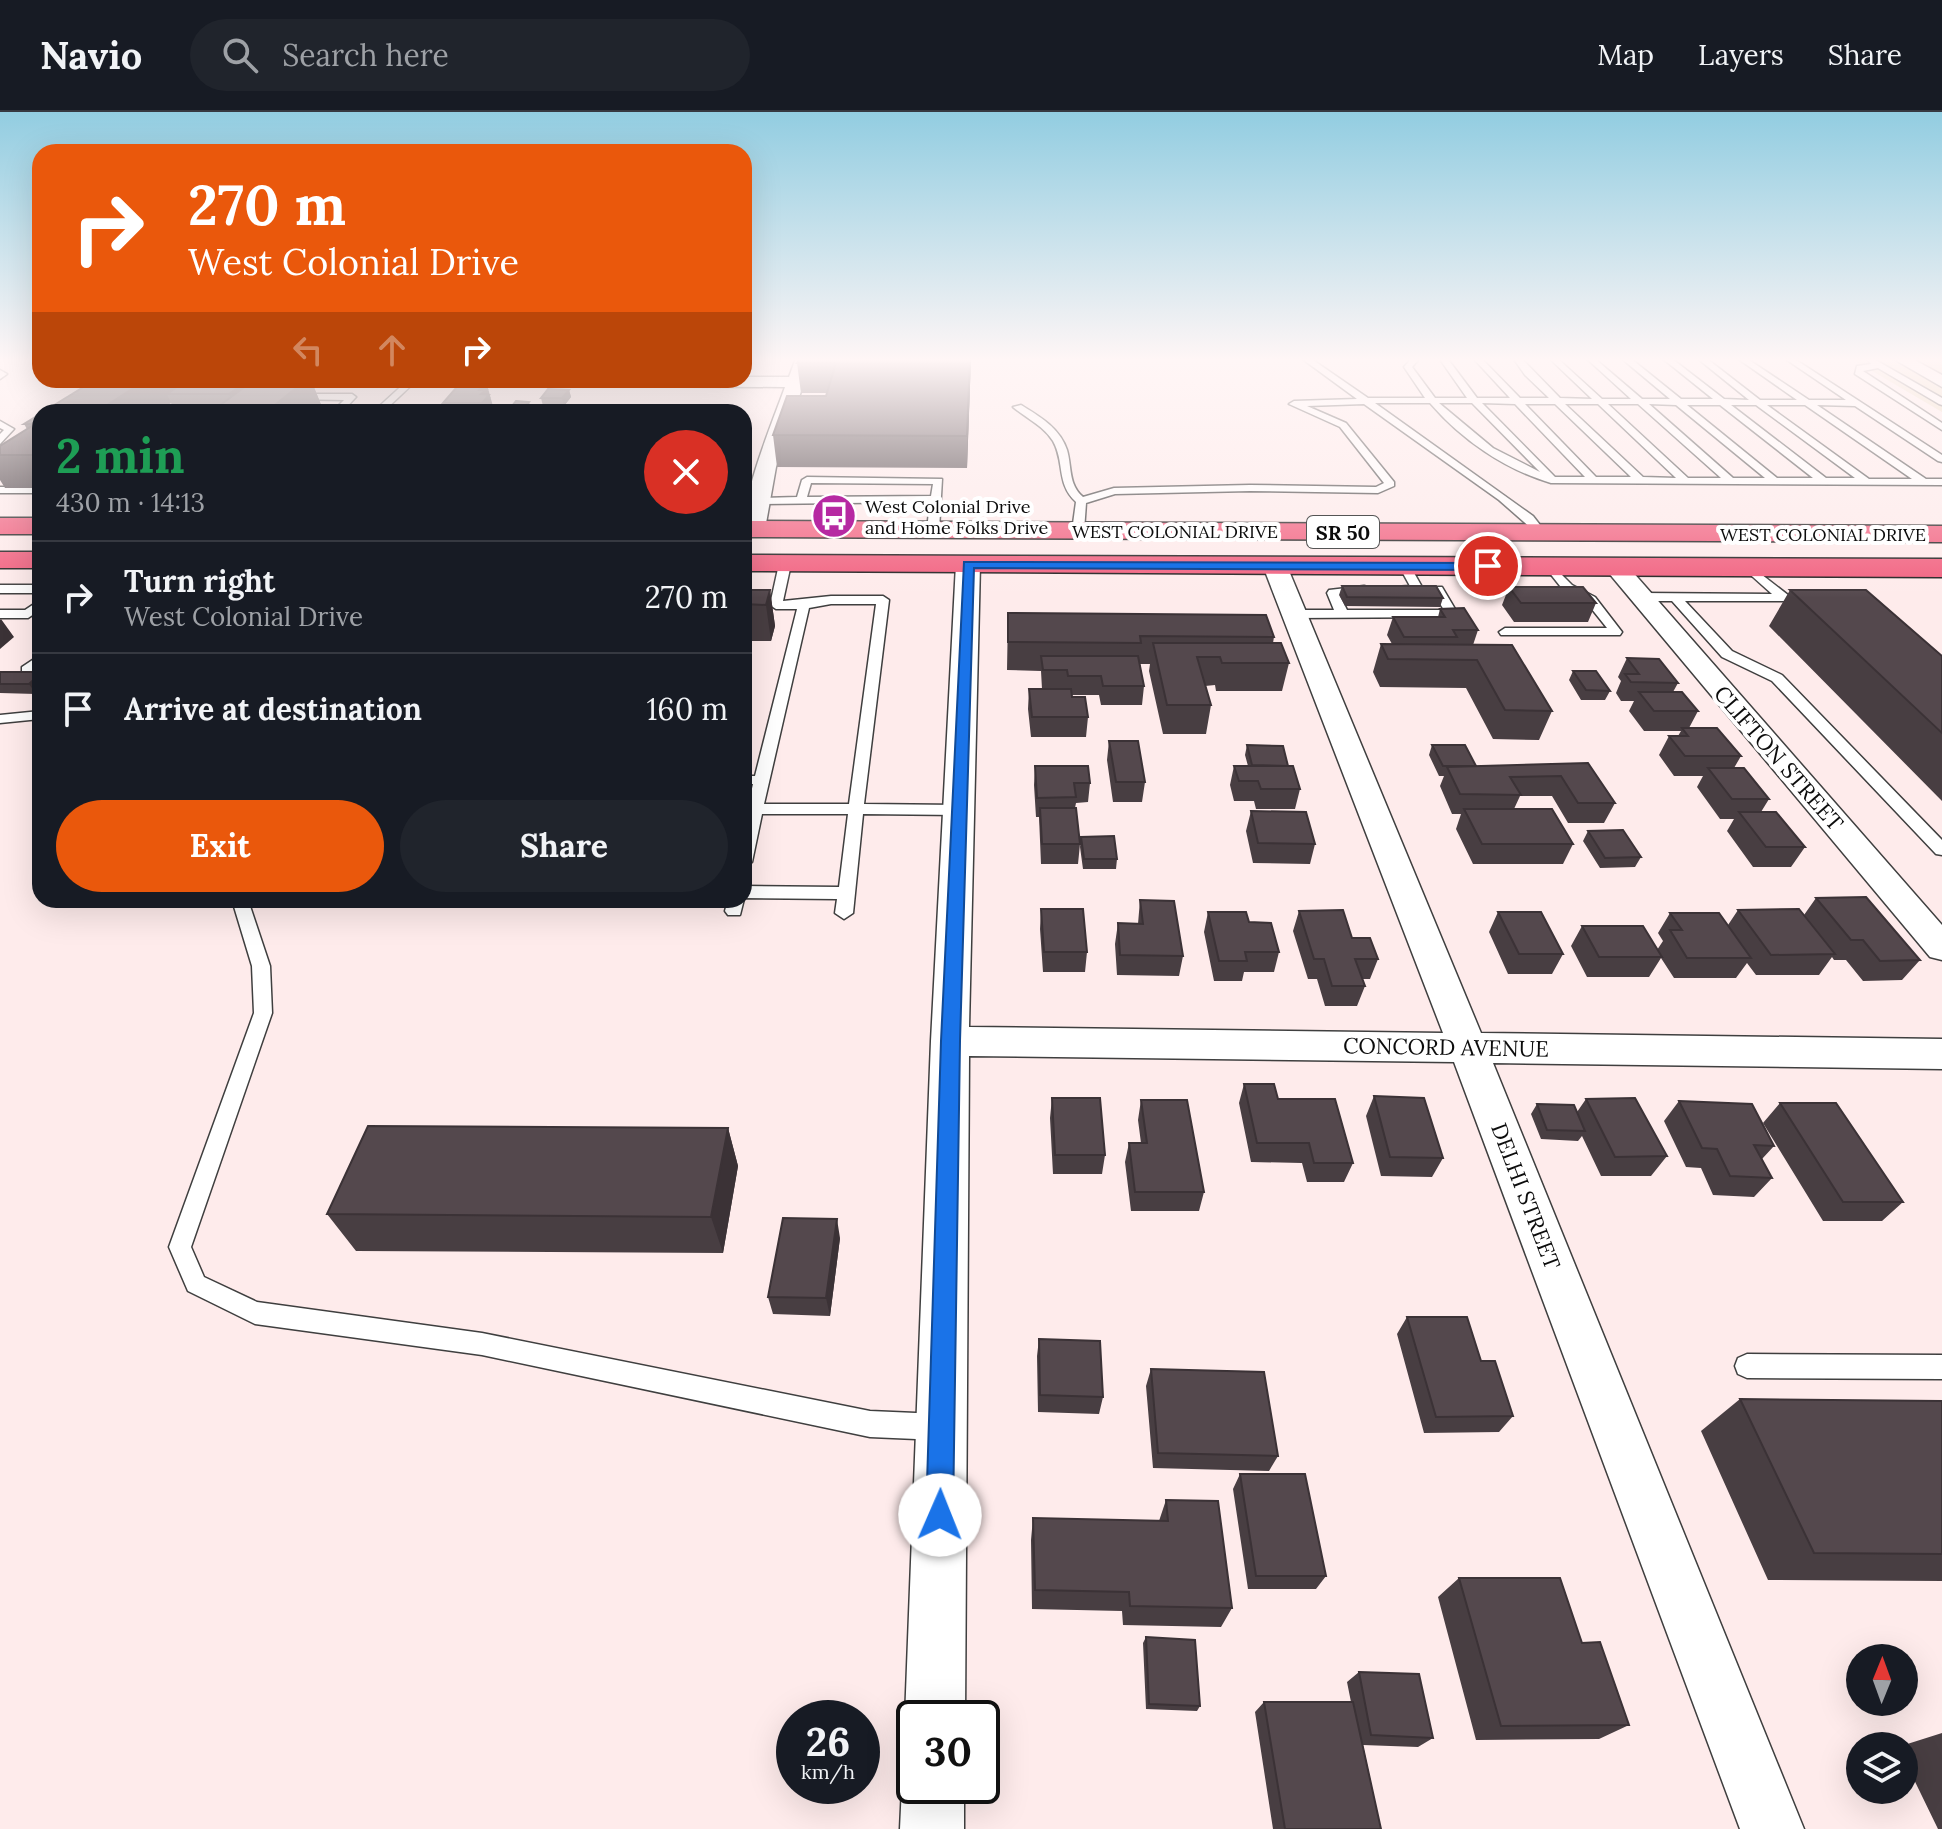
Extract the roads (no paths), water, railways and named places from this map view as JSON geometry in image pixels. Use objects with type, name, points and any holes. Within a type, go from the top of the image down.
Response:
[{"type":"highway","points":[[0,526],[32,526]]},
{"type":"highway","name":"WEST COLONIAL DRIVE","points":[[752,529],[1942,534]]},
{"type":"highway","points":[[968,564],[969,549],[983,542],[1013,539],[1128,540],[1149,531]]},
{"type":"highway","points":[[1416,574],[1455,555],[1534,552],[1544,546],[1541,534]]},
{"type":"highway","points":[[1616,567],[1606,553],[1607,547],[1618,542],[1742,542],[1759,534]]},
{"type":"highway","points":[[0,560],[32,560]]},
{"type":"highway","name":"WEST COLONIAL DRIVE","points":[[752,563],[1275,566],[1416,574],[1551,567],[1942,568]]},
{"type":"street","points":[[752,521],[776,438]]},
{"type":"street","points":[[935,1700],[950,1041],[968,564]]},
{"type":"street","name":"DELHI STREET","points":[[1275,566],[1468,1048],[1772,1829]]},
{"type":"street","name":"CLIFTON STREET","points":[[1616,567],[1942,948]]},
{"type":"street","name":"CONCORD AVENUE","points":[[950,1041],[1942,1054]]},
{"type":"street","points":[[932,1829],[933,1804]]},
{"type":"lane","points":[[1055,438],[1060,443],[1062,468],[1071,494],[1081,501]]},
{"type":"lane","points":[[1081,501],[1114,491],[1250,488],[1378,490],[1390,484],[1353,438]]},
{"type":"lane","points":[[1419,438],[1520,511],[1541,534]]},
{"type":"lane","points":[[1474,438],[1523,470],[1553,480],[1942,482]]},
{"type":"lane","points":[[1511,438],[1553,480]]},
{"type":"lane","points":[[1553,438],[1595,482]]},
{"type":"lane","points":[[1597,438],[1642,482]]},
{"type":"lane","points":[[1639,438],[1687,482]]},
{"type":"lane","points":[[1681,438],[1732,482]]},
{"type":"lane","points":[[1723,438],[1776,482]]},
{"type":"lane","points":[[1767,438],[1824,482]]},
{"type":"lane","points":[[1807,438],[1867,482]]},
{"type":"lane","points":[[1859,438],[1924,482]]},
{"type":"lane","points":[[1910,438],[1942,459]]},
{"type":"lane","points":[[933,530],[939,468]]},
{"type":"lane","points":[[802,498],[807,480],[938,481]]},
{"type":"lane","points":[[0,490],[32,490]]},
{"type":"lane","points":[[760,501],[802,498],[936,499]]},
{"type":"lane","points":[[1078,531],[1081,501]]},
{"type":"lane","points":[[785,564],[772,598],[776,605],[804,605],[831,600],[883,600],[844,913]]},
{"type":"lane","points":[[1505,632],[1616,632],[1591,600],[1568,588],[1551,567]]},
{"type":"lane","points":[[1653,567],[1727,654],[1777,678],[1942,850]]},
{"type":"lane","points":[[1641,597],[1784,598],[1748,567]]},
{"type":"lane","points":[[1294,614],[1452,614],[1438,590],[1416,574],[1389,590]]},
{"type":"lane","points":[[0,589],[32,589]]},
{"type":"lane","points":[[1342,614],[1333,593],[1374,590]]},
{"type":"lane","points":[[752,819],[755,809],[752,780],[804,605]]},
{"type":"lane","points":[[0,614],[28,614],[32,611]]},
{"type":"lane","points":[[1694,659],[1736,659]]},
{"type":"lane","points":[[27,670],[32,666]]},
{"type":"lane","points":[[0,719],[32,716]]},
{"type":"lane","points":[[755,809],[959,810]]},
{"type":"lane","points":[[752,892],[846,893]]},
{"type":"lane","points":[[243,908],[261,966],[263,1013],[180,1247],[196,1284],[255,1313],[482,1344],[870,1424],[942,1427]]},
{"type":"lane","points":[[1747,1366],[1942,1367]]},
{"type":"place","name":"West Colonial Drive and Home Folks Drive","points":[[834,516]]}]
